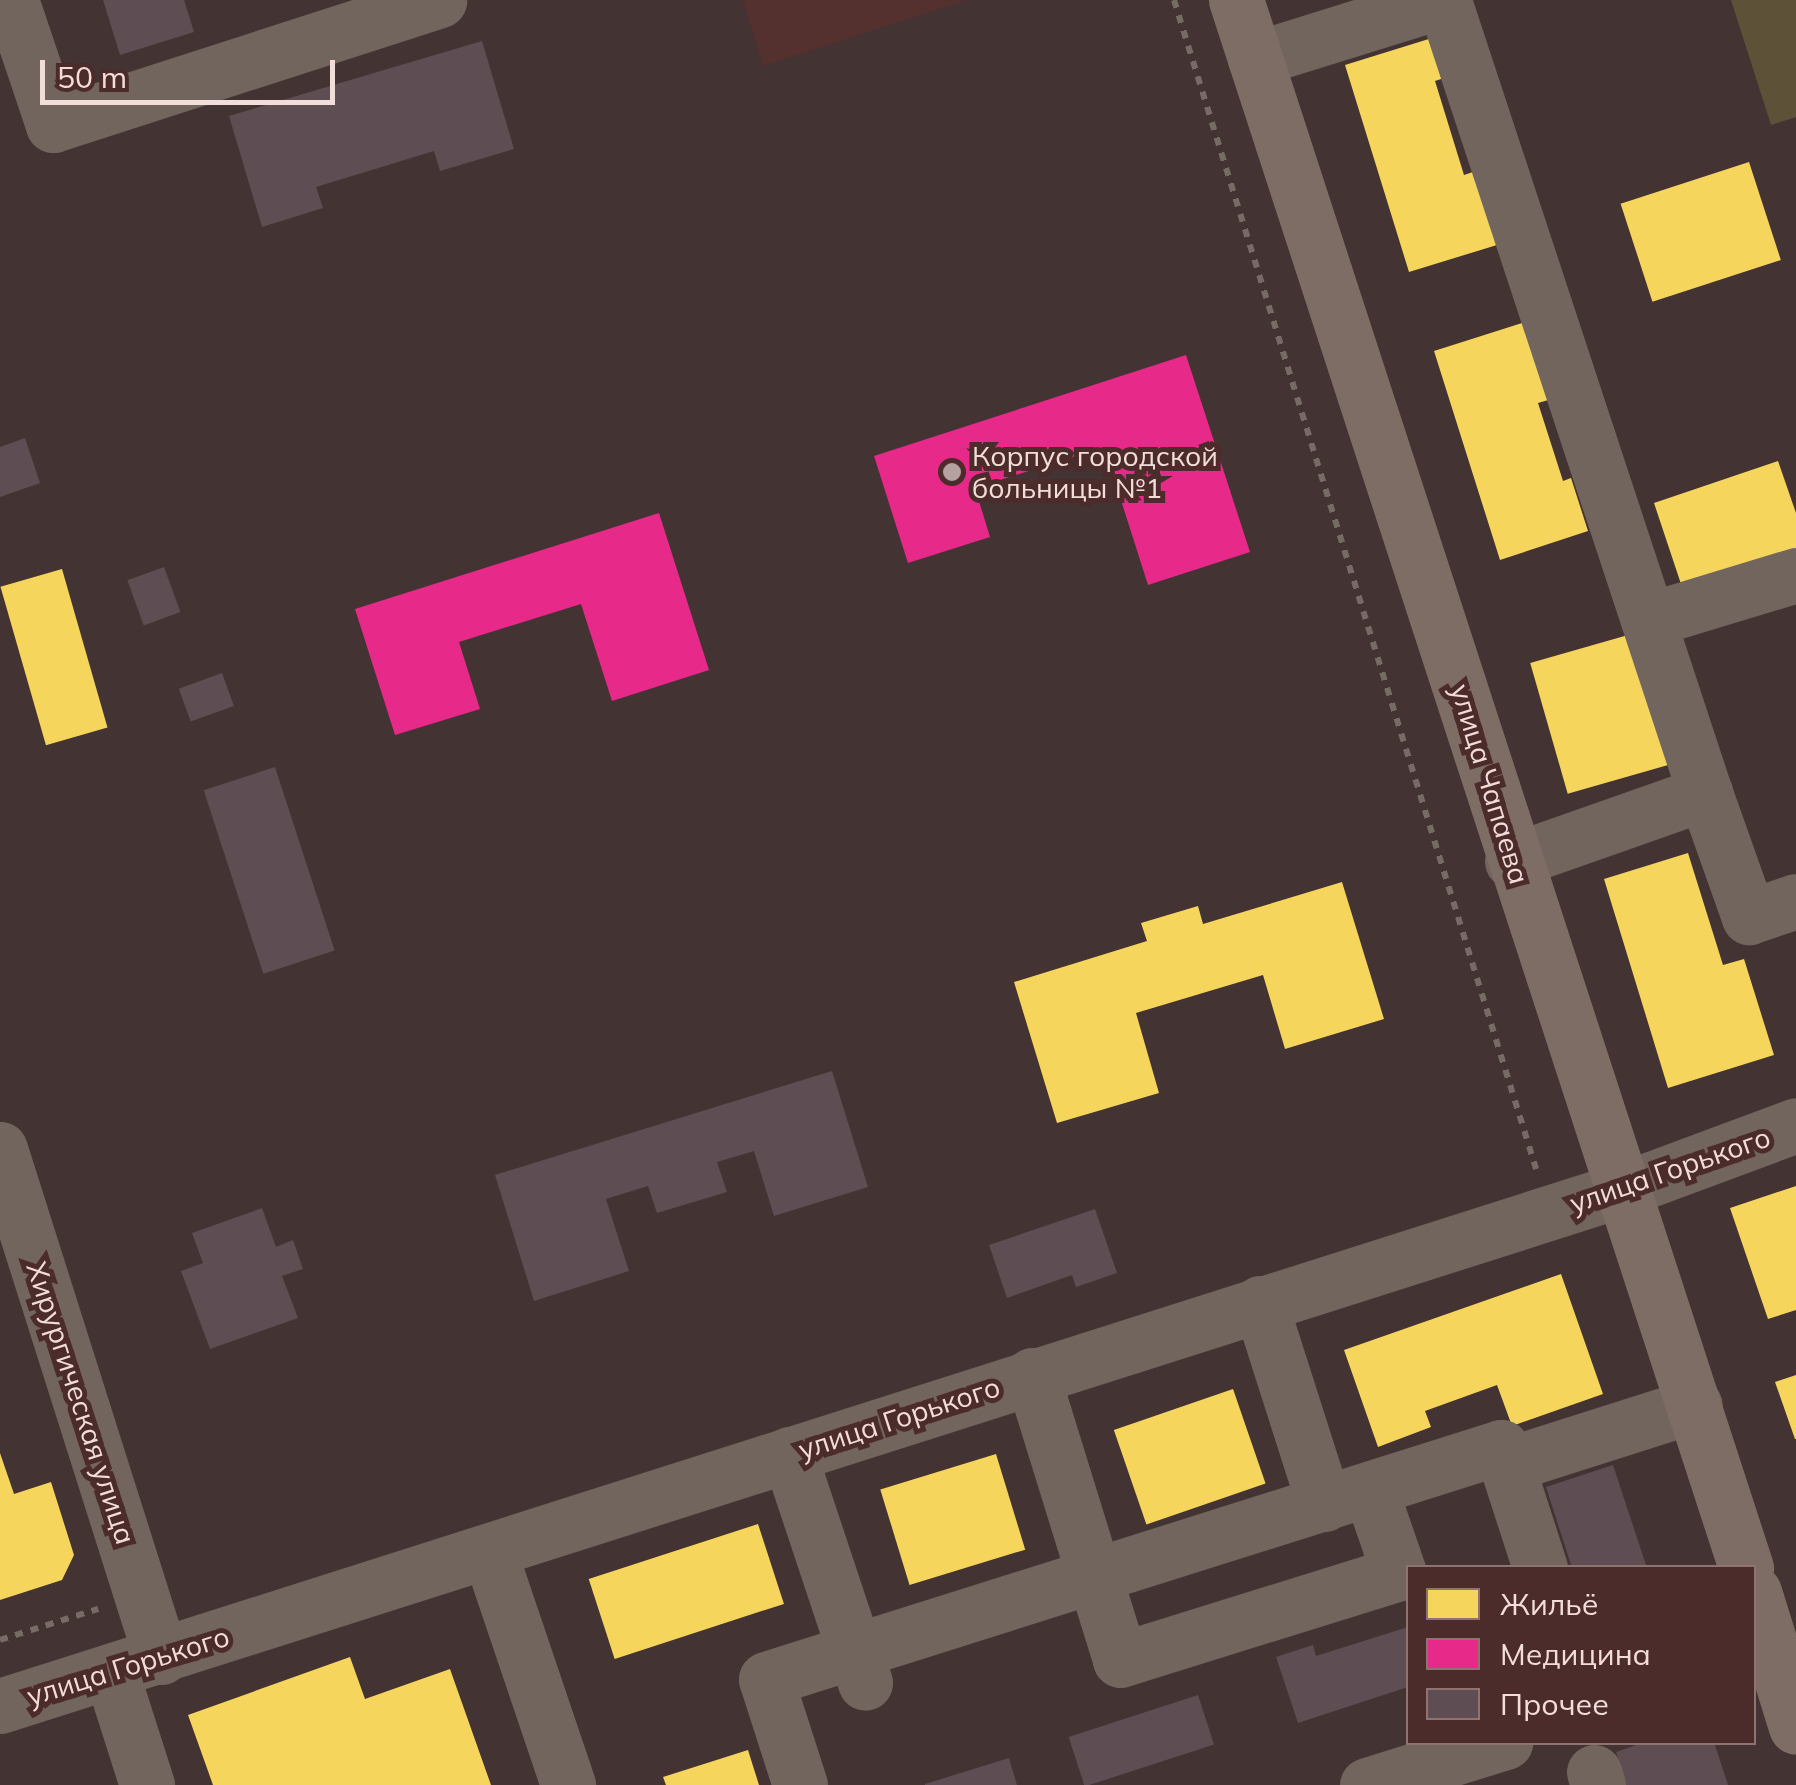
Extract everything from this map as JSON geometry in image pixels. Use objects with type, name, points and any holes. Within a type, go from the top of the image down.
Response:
[{"type":"main road","name":"улица Чапаева","points":[[1236,0],[1512,860],[1627,1188],[1745,1565]]},
{"type":"main road","points":[[1756,1606],[1764,1663],[1796,1727]]},
{"type":"street","points":[[11,0],[53,125],[439,0]]},
{"type":"street","points":[[1255,59],[1444,0],[1749,916],[1796,901]]},
{"type":"street","points":[[1648,620],[1796,576]]},
{"type":"street","points":[[1512,860],[1706,793]]},
{"type":"street","name":"улица Горького","points":[[0,1706],[1627,1188],[1796,1125]]},
{"type":"street","name":"Хирургическая улица","points":[[0,1149],[142,1596],[136,1665],[147,1785]]},
{"type":"street","points":[[1032,1375],[1120,1660],[1399,1573],[1347,1496],[1260,1303]]},
{"type":"street","points":[[1507,1465],[1695,1404]]},
{"type":"street","points":[[800,1785],[766,1679],[860,1669],[1096,1575],[1502,1447],[1539,1565]]},
{"type":"street","points":[[789,1454],[860,1669]]},
{"type":"street","points":[[490,1551],[568,1785]]},
{"type":"street","points":[[1367,1785],[1487,1760]]},
{"type":"path","points":[[1174,0],[1550,1212]]},
{"type":"path","points":[[0,1640],[142,1596]]},
{"type":"shaded area","points":[[743,0],[967,0],[763,66]]},
{"type":"shaded area","points":[[1731,0],[1796,0],[1796,117],[1771,125]]},
{"type":"building: Жильё","points":[[1432,38],[1444,78],[1435,81],[1464,175],[1488,167],[1510,241],[1409,272],[1345,65]]},
{"type":"building: Жильё","points":[[1749,162],[1781,260],[1652,302],[1621,204]]},
{"type":"building: Жильё","points":[[1538,318],[1562,396],[1538,403],[1563,481],[1571,478],[1588,531],[1500,560],[1434,351]]},
{"type":"building: Жильё","points":[[1778,461],[1796,513],[1796,552],[1683,590],[1654,503]]},
{"type":"building: Жильё","points":[[62,569],[107,728],[46,745],[0,587]]},
{"type":"building: Жильё","points":[[1635,633],[1672,764],[1568,794],[1530,663]]},
{"type":"building: Жильё","points":[[1688,853],[1723,965],[1744,959],[1774,1055],[1668,1088],[1604,879]]},
{"type":"building: Жильё","points":[[1342,882],[1384,1019],[1285,1049],[1263,975],[1136,1013],[1159,1093],[1057,1123],[1014,982],[1147,941],[1141,923],[1198,906],[1203,924]]},
{"type":"building: Жильё","points":[[1796,1186],[1796,1310],[1768,1319],[1730,1208]]},
{"type":"building: Жильё","points":[[1561,1274],[1603,1394],[1512,1426],[1497,1385],[1425,1411],[1431,1427],[1378,1447],[1344,1350]]},
{"type":"building: Жильё","points":[[1796,1375],[1796,1439],[1795,1439],[1775,1382]]},
{"type":"building: Жильё","points":[[1233,1389],[1266,1484],[1146,1525],[1114,1430]]},
{"type":"building: Жильё","points":[[0,1453],[14,1494],[51,1482],[74,1555],[62,1580],[0,1600]]},
{"type":"building: Жильё","points":[[996,1454],[1025,1550],[910,1585],[880,1489]]},
{"type":"building: Жильё","points":[[758,1524],[784,1604],[615,1659],[589,1579]]},
{"type":"building: Жильё","points":[[350,1657],[365,1699],[450,1669],[491,1785],[213,1785],[188,1715]]},
{"type":"building: Жильё","points":[[748,1750],[759,1785],[666,1785],[663,1777]]},
{"type":"building: Медицина","name":"Корпус городской больницы №1","points":[[1186,355],[1250,552],[1148,585],[1104,447],[975,488],[990,537],[908,563],[874,456]]},
{"type":"building: Медицина","points":[[659,513],[709,670],[612,701],[581,604],[459,642],[480,709],[395,735],[355,609]]},
{"type":"building: Прочее","points":[[103,0],[184,0],[194,32],[120,55]]},
{"type":"building: Прочее","points":[[482,41],[514,149],[440,171],[434,151],[316,187],[323,208],[262,227],[229,116]]},
{"type":"building: Прочее","points":[[25,438],[40,483],[0,497],[0,447]]},
{"type":"building: Прочее","points":[[164,567],[180,612],[144,625],[127,580]]},
{"type":"building: Прочее","points":[[222,673],[234,706],[191,722],[179,689]]},
{"type":"building: Прочее","points":[[275,767],[335,951],[263,974],[204,790]]},
{"type":"building: Прочее","points":[[832,1071],[868,1187],[774,1216],[754,1151],[717,1162],[727,1192],[657,1213],[648,1186],[606,1199],[629,1271],[534,1301],[495,1175]]},
{"type":"building: Прочее","points":[[262,1208],[276,1247],[293,1240],[303,1269],[282,1276],[298,1318],[210,1349],[181,1271],[203,1263],[192,1233]]},
{"type":"building: Прочее","points":[[1095,1209],[1117,1273],[1076,1287],[1072,1275],[1007,1298],[989,1245]]},
{"type":"building: Прочее","points":[[1613,1465],[1646,1565],[1571,1565],[1546,1487]]},
{"type":"building: Прочее","points":[[1406,1628],[1406,1688],[1298,1723],[1276,1657],[1313,1645],[1316,1656]]},
{"type":"building: Прочее","points":[[1198,1695],[1214,1744],[1084,1785],[1069,1737]]},
{"type":"building: Прочее","points":[[1636,1745],[1715,1745],[1728,1785],[1626,1785],[1616,1752]]},
{"type":"building: Прочее","points":[[1009,1758],[1017,1785],[925,1785],[925,1784]]},
{"type":"place","name":"Корпус городской больницы №1","points":[[952,472]]}]
